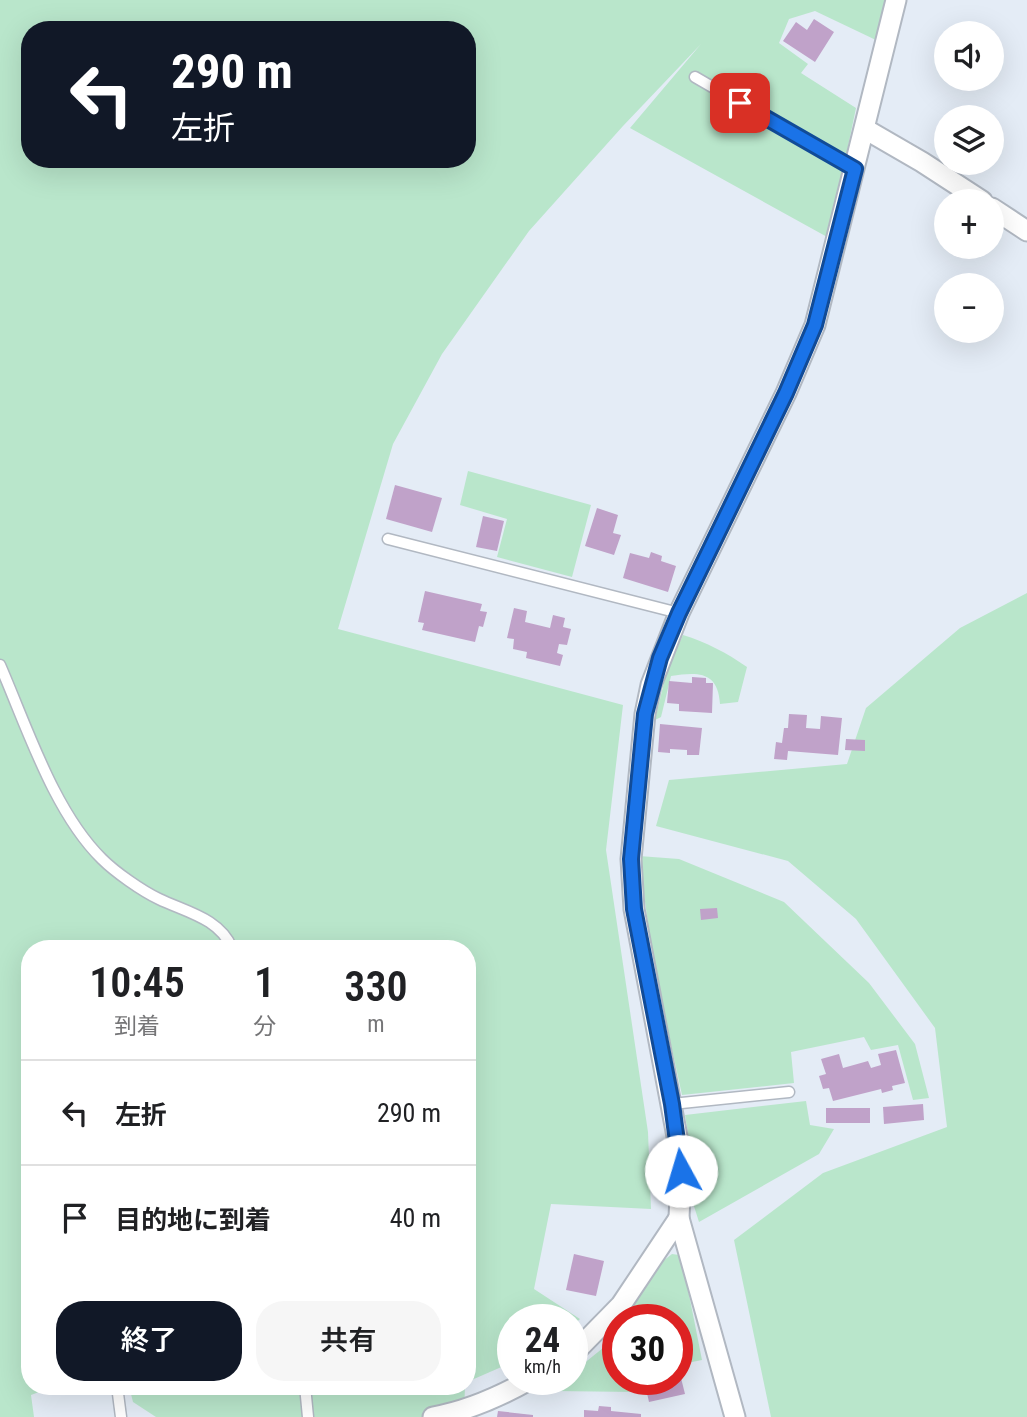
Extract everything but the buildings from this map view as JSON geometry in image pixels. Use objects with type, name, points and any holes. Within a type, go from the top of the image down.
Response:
[{"type":"street","points":[[735,1417],[680,1218],[681,1171],[672,1104],[634,909],[631,859],[645,714],[660,658],[679,613],[786,393],[815,325],[896,0]]},
{"type":"street","points":[[864,129],[964,189]]},
{"type":"street","points":[[1004,216],[1027,231]]},
{"type":"street","points":[[588,1339],[621,1305],[680,1218]]},
{"type":"street","points":[[433,1417],[454,1413],[498,1395]]},
{"type":"lane","points":[[695,77],[855,169]]},
{"type":"lane","points":[[388,540],[679,613]]},
{"type":"lane","points":[[0,665],[62,806],[79,833],[103,860],[156,898],[208,919],[227,940]]},
{"type":"lane","points":[[672,1104],[789,1092]]},
{"type":"lane","points":[[118,1395],[121,1417]]},
{"type":"lane","points":[[306,1395],[308,1417]]},
{"type":"green space","points":[[0,0],[888,0],[878,41],[815,11],[789,19],[779,43],[808,64],[801,73],[856,108],[829,238],[630,128],[701,44],[529,231],[442,354],[393,444],[338,629],[623,705],[606,850],[648,1132],[651,1209],[551,1204],[534,1289],[557,1304],[497,1304],[497,1369],[476,1378],[476,940],[21,940],[21,1395],[31,1395],[34,1417],[0,1417]]},
{"type":"green space","points":[[468,471],[591,505],[572,577],[497,557],[507,519],[460,505]]},
{"type":"green space","points":[[1027,593],[1027,1417],[771,1417],[734,1240],[823,1173],[947,1127],[935,1028],[856,919],[788,861],[656,826],[669,780],[847,764],[866,708],[960,628]]},
{"type":"green space","points":[[683,635],[716,648],[747,667],[738,702],[720,704],[715,685],[705,676],[671,676],[661,717],[655,720],[667,670]]},
{"type":"green space","points":[[639,856],[679,859],[784,902],[869,983],[915,1044],[929,1098],[913,1100],[898,1045],[871,1050],[864,1037],[791,1052],[794,1083],[682,1095],[653,962]]},
{"type":"green space","points":[[806,1101],[810,1125],[834,1129],[819,1154],[699,1222],[692,1200],[693,1164],[685,1115]]},
{"type":"green space","points":[[672,1254],[679,1255],[682,1259],[691,1304],[635,1304],[663,1261]]},
{"type":"green space","points":[[693,1315],[702,1360],[693,1362]]},
{"type":"green space","points":[[602,1349],[602,1392],[588,1391],[588,1360]]},
{"type":"green space","points":[[131,1395],[465,1395],[464,1417],[156,1417],[133,1402]]},
{"type":"route","points":[[681,1171],[672,1104],[634,909],[631,859],[645,714],[660,658],[679,613],[786,393],[815,325],[855,169],[740,103]]}]
